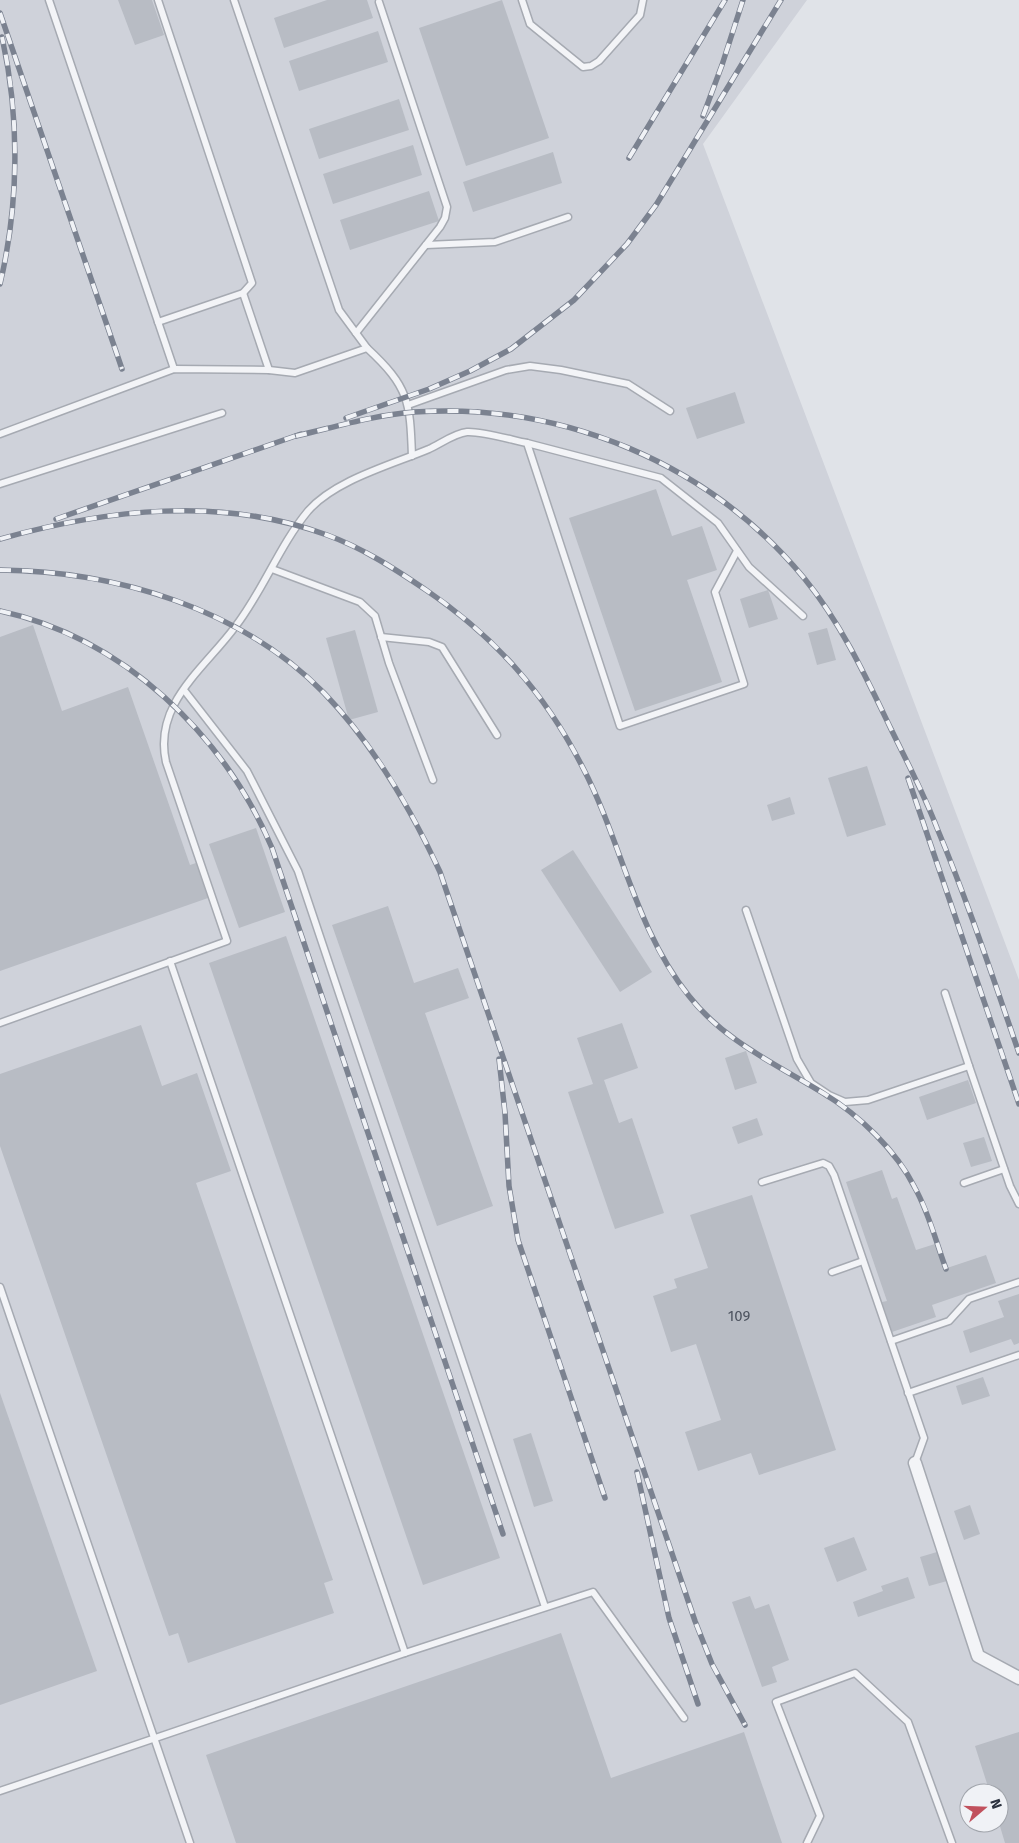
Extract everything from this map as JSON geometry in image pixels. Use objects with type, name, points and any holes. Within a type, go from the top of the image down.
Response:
[{"type":"street","points":[[915,1463],[978,1656],[1019,1678]]},
{"type":"lane","points":[[49,0],[174,369]]},
{"type":"lane","points":[[158,0],[252,283],[243,293],[158,322]]},
{"type":"lane","points":[[234,0],[339,310],[367,348],[392,370],[408,406],[412,456]]},
{"type":"lane","points":[[522,0],[530,24],[583,67],[591,66],[605,55],[640,15],[642,0]]},
{"type":"lane","points":[[356,333],[426,245],[445,218],[447,207],[380,2]]},
{"type":"lane","points":[[426,245],[494,242],[568,216]]},
{"type":"lane","points":[[243,293],[269,370]]},
{"type":"lane","points":[[0,434],[174,369],[269,370],[295,373],[367,348]]},
{"type":"lane","points":[[408,406],[506,370],[530,366],[561,370],[628,384],[670,412]]},
{"type":"lane","points":[[0,484],[222,413]]},
{"type":"lane","points":[[0,1023],[227,941],[164,751],[164,727],[173,705],[235,628],[298,526],[319,500],[349,483],[466,432],[527,442],[661,478],[718,523],[749,567],[803,616]]},
{"type":"lane","points":[[527,442],[620,726],[744,684],[715,592],[737,551]]},
{"type":"lane","points":[[272,569],[360,602],[375,616],[389,664],[432,780]]},
{"type":"lane","points":[[381,637],[429,642],[442,647],[497,735]]},
{"type":"lane","points":[[184,690],[246,772],[298,871],[544,1607]]},
{"type":"lane","points":[[746,910],[797,1059],[811,1082],[829,1095],[845,1102],[868,1100],[969,1066]]},
{"type":"lane","points":[[170,961],[405,1653]]},
{"type":"lane","points":[[945,993],[1004,1169],[1019,1204]]},
{"type":"lane","points":[[762,1182],[814,1164],[823,1163],[829,1166],[864,1261],[924,1438],[915,1463]]},
{"type":"lane","points":[[964,1183],[1004,1169]]},
{"type":"lane","points":[[832,1272],[864,1261]]},
{"type":"lane","points":[[891,1341],[950,1321],[968,1299],[1019,1282]]},
{"type":"lane","points":[[0,1287],[190,1843]]},
{"type":"lane","points":[[908,1393],[1019,1355]]},
{"type":"lane","points":[[0,1791],[405,1653],[593,1592],[684,1718]]},
{"type":"lane","points":[[807,1843],[820,1816],[776,1702],[855,1673],[908,1722],[952,1843]]},
{"type":"shaded area","points":[[0,0],[807,0],[703,144],[1019,980],[1019,1843],[0,1843]]},
{"type":"building","points":[[118,0],[152,0],[164,35],[135,45]]},
{"type":"building","points":[[327,0],[367,0],[373,18],[284,48],[274,18]]},
{"type":"building","points":[[502,0],[549,138],[466,166],[419,28]]},
{"type":"building","points":[[378,31],[388,62],[299,91],[289,61]]},
{"type":"building","points":[[399,99],[409,130],[319,159],[309,129]]},
{"type":"building","points":[[413,145],[422,175],[333,204],[323,174]]},
{"type":"building","points":[[553,152],[562,183],[473,212],[463,182]]},
{"type":"building","points":[[429,191],[439,221],[350,250],[340,220]]},
{"type":"building","points":[[735,392],[745,423],[697,439],[686,408]]},
{"type":"building","points":[[656,489],[672,536],[702,526],[717,570],[687,580],[722,682],[635,711],[569,518]]},
{"type":"building","points":[[768,590],[778,619],[749,628],[740,599]]},
{"type":"building","points":[[33,625],[62,711],[128,687],[190,865],[196,863],[208,898],[0,971],[0,637]]},
{"type":"building","points":[[827,628],[836,660],[817,665],[808,633]]},
{"type":"building","points":[[355,630],[378,712],[349,720],[326,638]]},
{"type":"building","points":[[867,766],[886,825],[847,837],[828,778]]},
{"type":"building","points":[[790,797],[795,814],[772,821],[767,805]]},
{"type":"building","points":[[256,828],[285,912],[239,928],[209,844]]},
{"type":"building","points":[[573,850],[652,972],[620,992],[541,870]]},
{"type":"building","points":[[388,906],[414,983],[458,968],[469,998],[425,1013],[493,1206],[437,1226],[332,925]]},
{"type":"building","points":[[286,936],[500,1558],[423,1585],[209,963]]},
{"type":"building","points":[[622,1023],[638,1068],[604,1080],[619,1123],[632,1118],[664,1213],[615,1229],[568,1092],[593,1084],[577,1038]]},
{"type":"building","points":[[141,1025],[162,1086],[197,1073],[231,1171],[196,1183],[333,1580],[324,1583],[334,1613],[188,1663],[178,1633],[169,1636],[0,1146],[0,1074]]},
{"type":"building","points":[[746,1051],[757,1083],[735,1090],[725,1058]]},
{"type":"building","points":[[968,1080],[976,1103],[927,1120],[919,1097]]},
{"type":"building","points":[[757,1118],[763,1135],[738,1144],[732,1127]]},
{"type":"building","points":[[984,1137],[992,1161],[971,1167],[963,1143]]},
{"type":"building","points":[[882,1170],[892,1199],[897,1197],[916,1250],[935,1244],[944,1269],[986,1255],[996,1283],[932,1305],[936,1317],[892,1332],[882,1302],[887,1301],[846,1182]]},
{"type":"building","points":[[752,1195],[836,1450],[759,1475],[751,1453],[698,1471],[685,1432],[721,1420],[696,1344],[671,1352],[653,1296],[677,1288],[674,1279],[708,1268],[690,1215]]},
{"type":"building","points":[[1019,1294],[1019,1343],[1014,1345],[1011,1339],[970,1353],[963,1331],[1004,1317],[998,1301]]},
{"type":"building","points":[[983,1377],[990,1396],[962,1405],[956,1386]]},
{"type":"building","points":[[0,1393],[97,1671],[0,1705]]},
{"type":"building","points":[[531,1433],[553,1501],[534,1507],[513,1439]]},
{"type":"building","points":[[970,1505],[980,1534],[964,1540],[954,1511]]},
{"type":"building","points":[[854,1537],[867,1570],[837,1582],[824,1548]]},
{"type":"building","points":[[937,1552],[947,1581],[929,1586],[920,1557]]},
{"type":"building","points":[[908,1577],[915,1598],[858,1617],[853,1602],[883,1591],[881,1586]]},
{"type":"building","points":[[750,1596],[755,1609],[769,1604],[789,1660],[772,1667],[777,1682],[762,1687],[732,1602]]},
{"type":"building","points":[[561,1633],[611,1778],[744,1732],[782,1843],[236,1843],[206,1755]]},
{"type":"building","points":[[1019,1732],[1019,1843],[1005,1843],[1002,1833],[1009,1833],[1009,1783],[987,1783],[975,1746]]},
{"type":"railway","points":[[629,158],[725,0]]},
{"type":"railway","points":[[703,116],[743,0]]},
{"type":"railway","points":[[346,418],[429,389],[470,371],[511,349],[574,300],[627,244],[656,205],[781,0]]},
{"type":"railway","points":[[0,13],[122,369]]},
{"type":"railway","points":[[0,284],[11,223],[15,161],[12,99],[2,37]]},
{"type":"railway","points":[[296,436],[369,419],[414,412],[469,412],[524,418],[577,430],[629,448],[678,472],[724,502],[766,537],[804,578],[830,613],[872,690],[932,815],[980,940],[1019,1053]]},
{"type":"railway","points":[[56,519],[301,434]]},
{"type":"railway","points":[[0,539],[81,520],[123,514],[205,511],[246,515],[287,523],[327,535],[353,546],[403,574],[451,608],[496,647],[516,668],[535,691],[568,741],[597,797],[630,885],[655,943],[689,996],[703,1012],[734,1039],[837,1102],[875,1134],[898,1160],[915,1188],[928,1217],[946,1269]]},
{"type":"railway","points":[[0,570],[44,572],[131,587],[174,600],[215,617],[255,638],[291,663],[324,693],[359,734],[390,778],[440,872],[695,1621],[712,1664],[745,1725]]},
{"type":"railway","points":[[0,611],[45,624],[88,644],[128,668],[164,697],[198,730],[227,767],[252,806],[272,848],[503,1534]]},
{"type":"railway","points":[[908,778],[1019,1104]]},
{"type":"railway","points":[[499,1059],[505,1113],[509,1186],[518,1240],[605,1498]]},
{"type":"railway","points":[[637,1472],[669,1618],[698,1704]]}]
